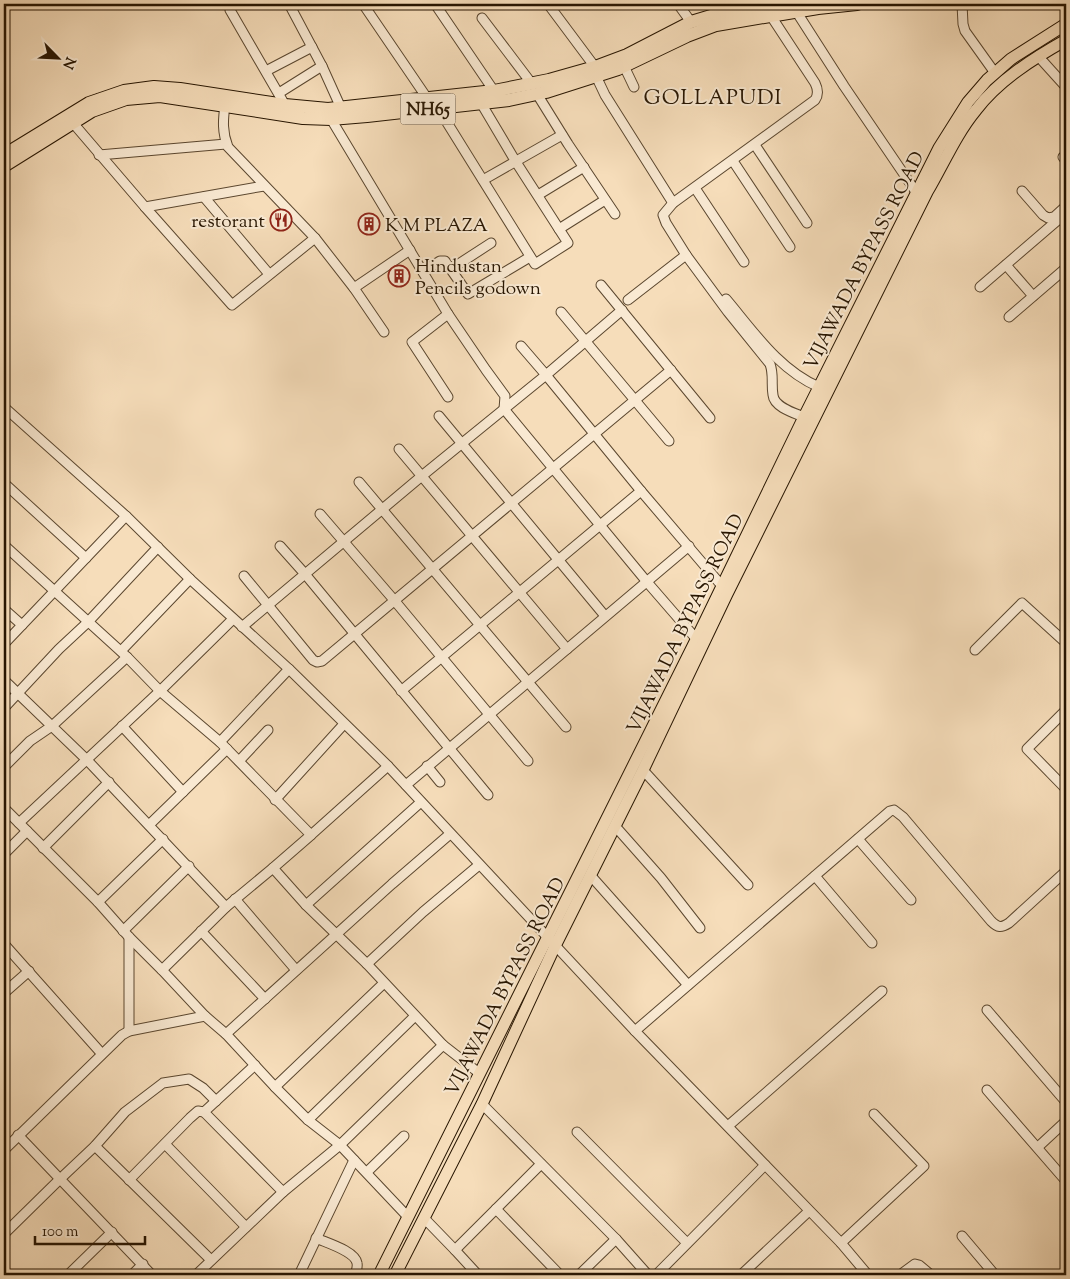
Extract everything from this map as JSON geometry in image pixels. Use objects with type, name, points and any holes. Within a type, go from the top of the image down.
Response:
[{"type":"highway","name":"NH65","points":[[595,72],[692,22],[744,6],[796,11],[857,4]]},
{"type":"highway","name":"NH65","points":[[4,166],[92,111],[110,103],[142,97],[160,96],[303,118],[331,119],[481,103],[624,66],[687,36],[774,10]]},
{"type":"highway","name":"NH65","points":[[5,153],[90,103],[107,95],[139,88],[180,89],[285,105],[328,109],[494,91],[534,89]]},
{"type":"main road","name":"VIJAWADA BYPASS ROAD","points":[[379,1275],[479,1073],[591,876],[643,770],[722,586],[916,192],[955,121],[968,102],[995,72],[1066,24]]},
{"type":"main road","name":"VIJAWADA BYPASS ROAD","points":[[395,1275],[482,1104],[552,942],[699,643],[927,192],[962,129],[976,109],[994,90],[1038,56],[1066,40]]},
{"type":"street","points":[[289,4],[322,66],[341,108]]},
{"type":"street","points":[[363,4],[427,98]]},
{"type":"street","points":[[436,4],[494,91]]},
{"type":"street","points":[[548,4],[595,72],[605,95],[672,204]]},
{"type":"street","points":[[678,4],[692,22]]},
{"type":"street","points":[[962,4],[965,32],[995,72]]},
{"type":"street","points":[[230,10],[285,105]]},
{"type":"street","points":[[774,10],[815,83],[818,95],[815,100],[755,145],[672,204],[663,215],[686,255],[728,312],[770,364],[773,372],[772,396],[776,402],[804,418]]},
{"type":"street","points":[[796,11],[916,192]]},
{"type":"street","points":[[482,18],[534,89],[562,135],[615,214]]},
{"type":"street","points":[[266,70],[312,47]]},
{"type":"street","points":[[1038,56],[1066,87]]},
{"type":"street","points":[[278,92],[322,66]]},
{"type":"street","points":[[624,66],[634,87]]},
{"type":"street","points":[[438,108],[535,264],[568,242],[516,162],[481,103]]},
{"type":"street","points":[[225,105],[222,120],[224,136],[228,147],[315,238],[354,288],[384,332]]},
{"type":"street","points":[[331,119],[424,271],[448,314],[505,396],[504,409],[699,643]]},
{"type":"street","points":[[73,123],[232,305],[315,238]]},
{"type":"street","points":[[483,180],[562,135]]},
{"type":"street","points":[[99,155],[226,144]]},
{"type":"street","points":[[755,145],[806,223]]},
{"type":"street","points":[[733,161],[790,246]]},
{"type":"street","points":[[538,195],[584,167]]},
{"type":"street","points":[[145,207],[264,186]]},
{"type":"street","points":[[695,188],[744,262]]},
{"type":"street","points":[[1022,191],[1048,218],[1054,217],[1066,206]]},
{"type":"street","points":[[204,197],[269,274]]},
{"type":"street","points":[[559,229],[605,200]]},
{"type":"street","points":[[980,287],[1066,213]]},
{"type":"street","points":[[451,269],[491,243]]},
{"type":"street","points":[[354,288],[410,250]]},
{"type":"street","points":[[628,300],[686,255]]},
{"type":"street","points":[[424,271],[443,260],[448,263],[468,294],[530,256]]},
{"type":"street","points":[[1006,265],[1032,296]]},
{"type":"street","points":[[1008,317],[1066,268]]},
{"type":"street","points":[[601,285],[710,418]]},
{"type":"street","points":[[726,299],[782,364],[806,382],[819,387]]},
{"type":"street","points":[[242,627],[622,310]]},
{"type":"street","points":[[561,312],[669,441]]},
{"type":"street","points":[[448,314],[412,342],[448,397]]},
{"type":"street","points":[[522,346],[722,586]]},
{"type":"street","points":[[244,576],[313,660],[317,662],[322,661],[671,370]]},
{"type":"street","points":[[6,413],[126,516],[388,766],[635,1031],[841,1243],[868,1275]]},
{"type":"street","points":[[439,416],[605,616]]},
{"type":"street","points":[[399,449],[423,475],[567,649]]},
{"type":"street","points":[[360,482],[431,569],[566,726]]},
{"type":"street","points":[[4,483],[86,558]]},
{"type":"street","points":[[401,690],[641,491]]},
{"type":"street","points":[[320,514],[528,762]]},
{"type":"street","points":[[4,644],[126,516]]},
{"type":"street","points":[[4,545],[124,654],[160,691],[220,742],[311,835]]},
{"type":"street","points":[[280,546],[488,795]]},
{"type":"street","points":[[406,785],[689,546]]},
{"type":"street","points":[[4,708],[158,548]]},
{"type":"street","points":[[4,767],[30,741],[52,726],[124,654],[190,578]]},
{"type":"street","points":[[975,650],[1022,603],[1066,643]]},
{"type":"street","points":[[4,609],[22,625]]},
{"type":"street","points":[[19,823],[160,691],[233,618]]},
{"type":"street","points":[[220,742],[288,670]]},
{"type":"street","points":[[4,680],[87,760],[226,907]]},
{"type":"street","points":[[1066,710],[1027,749],[1066,789]]},
{"type":"street","points":[[275,800],[344,724]]},
{"type":"street","points":[[122,726],[183,792]]},
{"type":"street","points":[[239,761],[268,730]]},
{"type":"street","points":[[149,825],[227,749]]},
{"type":"street","points":[[162,970],[226,907],[388,766]]},
{"type":"street","points":[[427,766],[440,782]]},
{"type":"street","points":[[643,770],[748,884]]},
{"type":"street","points":[[43,848],[108,782]]},
{"type":"street","points":[[306,904],[421,802]]},
{"type":"street","points":[[4,808],[98,902],[126,934],[205,1016],[226,1034],[275,1087],[308,1120],[340,1145],[408,1217]]},
{"type":"street","points":[[635,1031],[890,811],[898,812],[991,921],[999,927],[1003,928],[1009,923],[1066,871]]},
{"type":"street","points":[[615,826],[661,878],[700,928]]},
{"type":"street","points":[[4,854],[27,832]]},
{"type":"street","points":[[226,1034],[450,834]]},
{"type":"street","points":[[98,902],[163,839]]},
{"type":"street","points":[[858,839],[911,900]]},
{"type":"street","points":[[367,964],[423,912],[479,865]]},
{"type":"street","points":[[129,1031],[126,934],[189,866]]},
{"type":"street","points":[[273,868],[443,1045],[479,1073]]},
{"type":"street","points":[[591,876],[688,985]]},
{"type":"street","points":[[815,876],[872,943]]},
{"type":"street","points":[[235,899],[296,970]]},
{"type":"street","points":[[201,931],[264,999]]},
{"type":"street","points":[[4,944],[102,1054]]},
{"type":"street","points":[[4,993],[29,971]]},
{"type":"street","points":[[275,1087],[384,983]]},
{"type":"street","points":[[728,1126],[882,991]]},
{"type":"street","points":[[987,1010],[1066,1102]]},
{"type":"street","points":[[4,1150],[122,1035],[129,1031],[205,1016]]},
{"type":"street","points":[[308,1120],[415,1016]]},
{"type":"street","points":[[196,1275],[283,1192],[340,1145],[443,1045]]},
{"type":"street","points":[[204,1112],[254,1065]]},
{"type":"street","points":[[4,1234],[95,1146],[125,1112],[163,1083],[189,1079],[203,1088],[216,1101]]},
{"type":"street","points":[[987,1090],[1066,1181]]},
{"type":"street","points":[[482,1104],[616,1238],[648,1275]]},
{"type":"street","points":[[129,1180],[198,1111],[204,1112],[283,1192]]},
{"type":"street","points":[[841,1243],[924,1166],[874,1114]]},
{"type":"street","points":[[1038,1147],[1066,1121]]},
{"type":"street","points":[[576,1132],[687,1244]]},
{"type":"street","points":[[18,1135],[152,1275]]},
{"type":"street","points":[[367,1172],[404,1136]]},
{"type":"street","points":[[165,1144],[246,1227]]},
{"type":"street","points":[[95,1146],[211,1260]]},
{"type":"street","points":[[298,1275],[354,1160]]},
{"type":"street","points":[[455,1250],[541,1164]]},
{"type":"street","points":[[656,1275],[764,1165]]},
{"type":"street","points":[[496,1209],[560,1275]]},
{"type":"street","points":[[741,1275],[809,1211]]},
{"type":"street","points":[[424,1218],[478,1275]]},
{"type":"street","points":[[68,1275],[112,1232]]},
{"type":"street","points":[[962,1236],[995,1275]]},
{"type":"street","points":[[316,1238],[346,1250],[354,1257],[358,1267],[355,1275]]},
{"type":"street","points":[[579,1275],[616,1238]]},
{"type":"street","points":[[132,1275],[143,1264]]},
{"type":"street","points":[[900,1275],[914,1264],[919,1265],[931,1275]]},
{"type":"place","name":"restorant","points":[[281,220]]},
{"type":"place","name":"K M PLAZA","points":[[369,224]]},
{"type":"place","name":"Hindustan Pencils godown","points":[[399,276]]},
{"type":"district","name":"GOLLAPUDI","points":[[713,97]]}]
